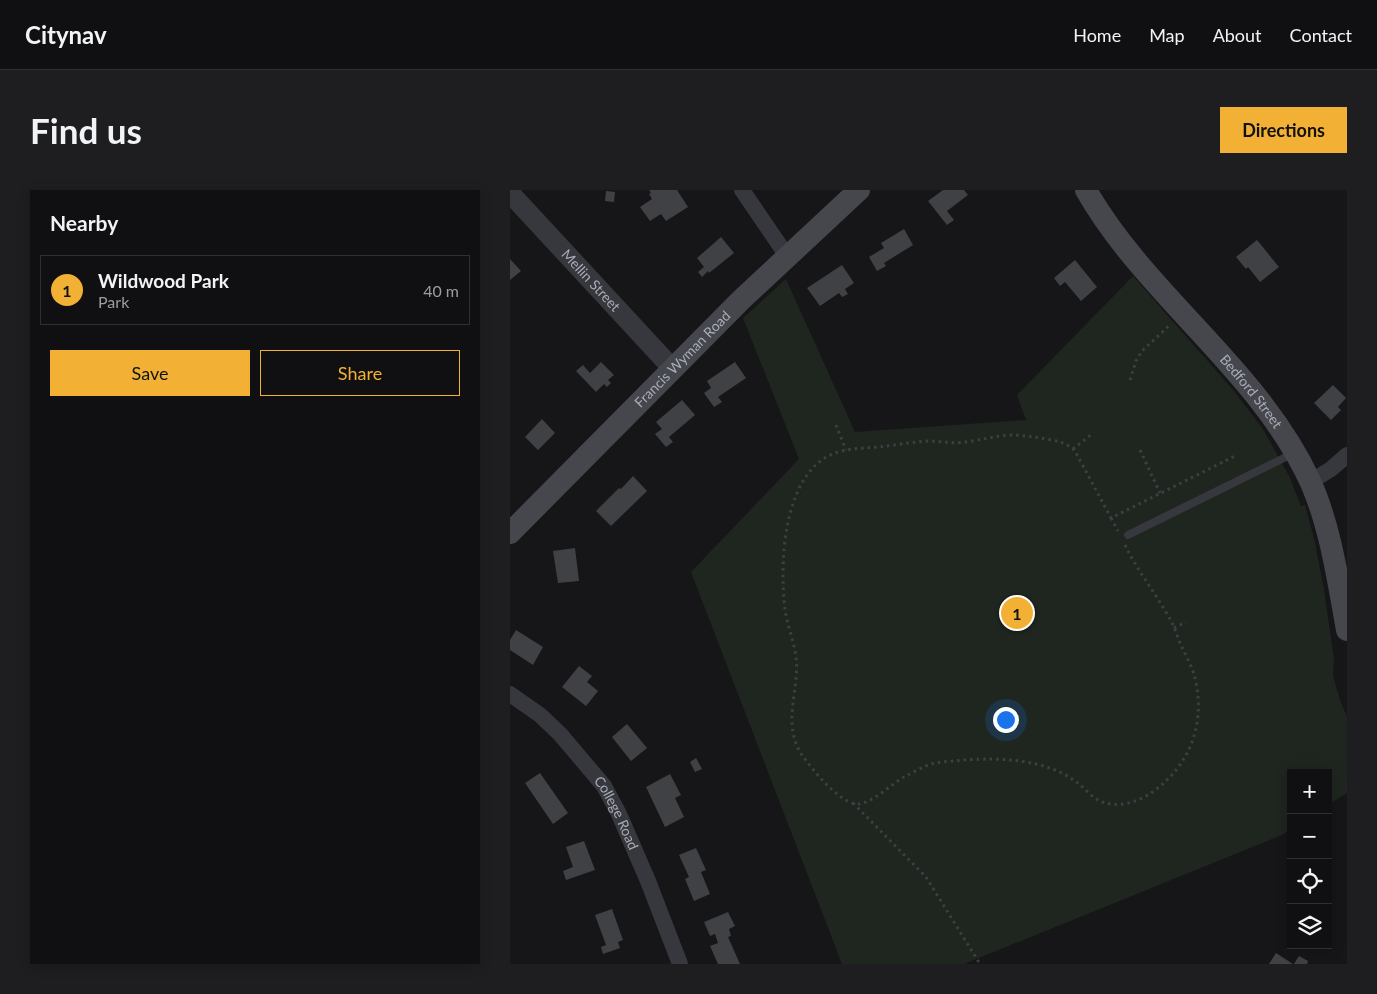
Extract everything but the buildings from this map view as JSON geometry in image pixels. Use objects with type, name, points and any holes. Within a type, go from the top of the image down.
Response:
[{"type":"main road","name":"Francis Wyman Road","points":[[510,533],[672,368],[859,190]]},
{"type":"main road","name":"Bedford Street","points":[[1086,190],[1127,250],[1246,384],[1294,453],[1310,482],[1328,532],[1347,630]]},
{"type":"street","points":[[742,190],[788,256]]},
{"type":"street","name":"Mellin Street","points":[[510,193],[672,368]]},
{"type":"street","points":[[1310,482],[1331,470],[1347,455]]},
{"type":"street","name":"College Road","points":[[510,694],[540,715],[560,734],[604,786],[619,814],[637,856],[680,964]]},
{"type":"lane","points":[[1128,535],[1294,453]]},
{"type":"path","points":[[1130,380],[1142,351],[1183,313]]},
{"type":"path","points":[[836,425],[846,450]]},
{"type":"path","points":[[1073,449],[1092,434]]},
{"type":"path","points":[[1012,435],[1056,441],[1064,443],[1073,449],[1083,464],[1134,563],[1168,616],[1193,671],[1196,683],[1197,706],[1195,735],[1190,750],[1172,774],[1153,791],[1129,803],[1109,804],[1097,799],[1069,776],[1054,770],[1016,761],[989,759],[938,763],[925,766],[893,783],[868,801],[862,803],[847,801],[834,791],[813,770],[800,751],[794,736],[792,706],[797,661],[785,609],[782,579],[783,555],[788,522],[798,489],[810,472],[823,459],[833,453],[846,450],[929,441],[962,443],[1012,435]]},
{"type":"path","points":[[1140,450],[1160,493]]},
{"type":"path","points":[[1111,518],[1235,456]]},
{"type":"path","points":[[1174,628],[1186,622]]},
{"type":"path","points":[[853,803],[926,877],[980,964]]},
{"type":"shaded area","points":[[1133,276],[1234,391],[1263,429],[1290,478],[1301,506],[1305,505],[1315,542],[1324,590],[1334,659],[1333,676],[1347,717],[1347,793],[1332,802],[1332,769],[1287,769],[1287,832],[1282,835],[964,964],[842,964],[691,572],[799,459],[743,318],[786,279],[855,432],[1026,420],[1017,395]]},
{"type":"place","name":"Wildwood Park","points":[[1017,613]]}]
